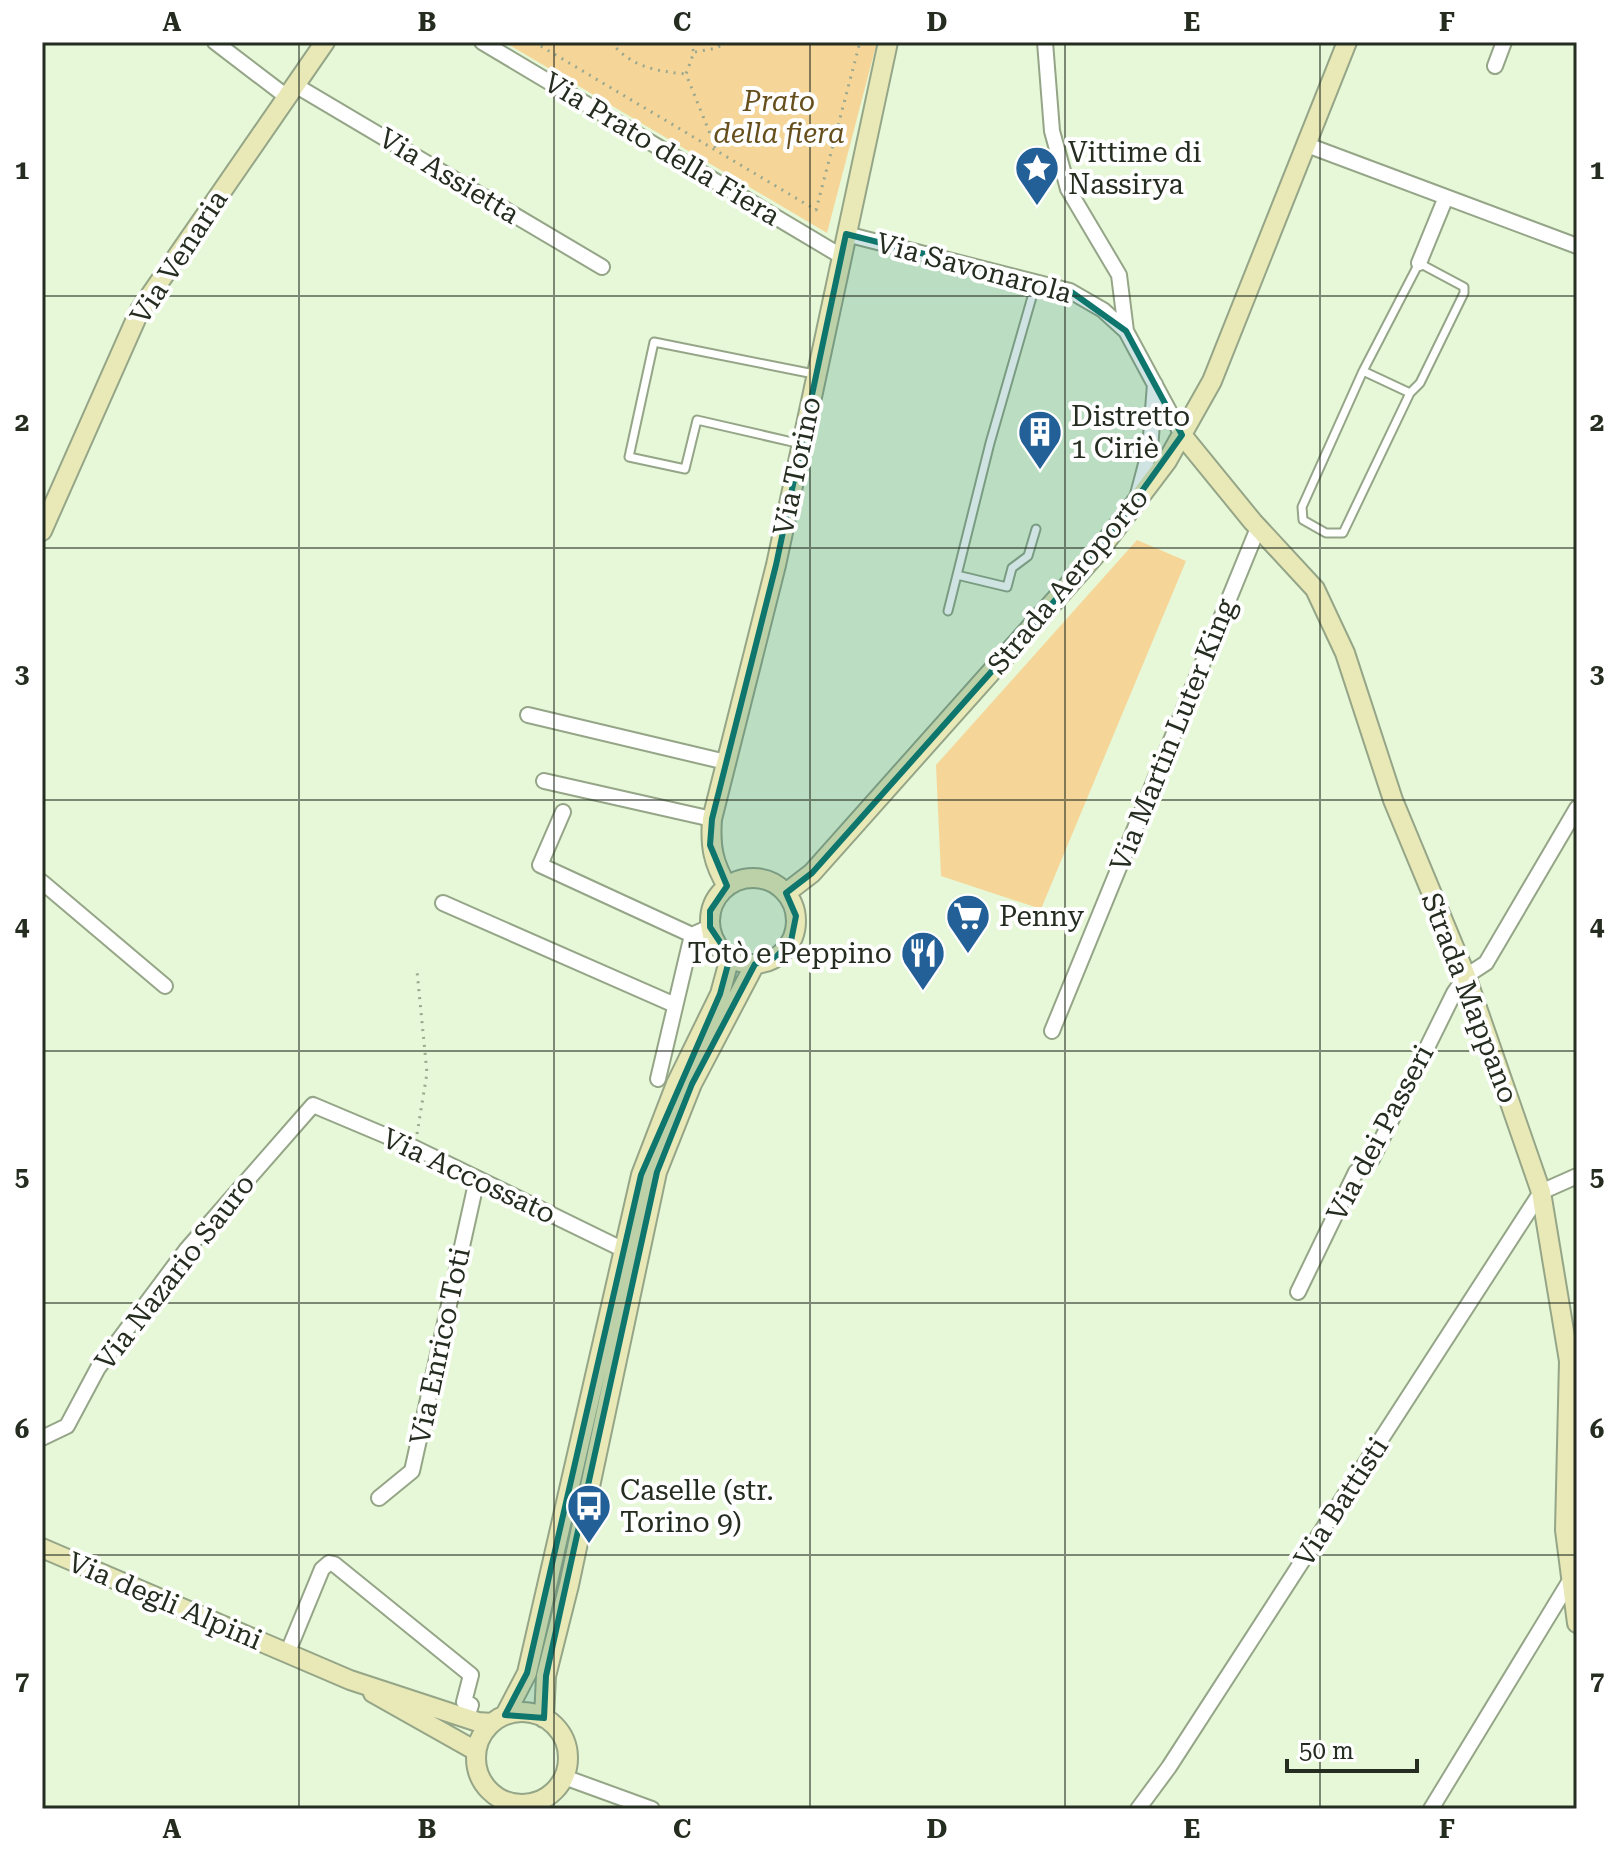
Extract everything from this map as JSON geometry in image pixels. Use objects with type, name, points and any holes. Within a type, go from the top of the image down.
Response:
[{"type":"street","name":"Via Assietta","points":[[215,42],[291,91],[602,267]]},
{"type":"street","name":"Via Venaria","points":[[42,531],[140,310],[325,42]]},
{"type":"street","name":"Via Prato della Fiera","points":[[482,42],[841,256]]},
{"type":"street","name":"Via Torino","points":[[727,886],[715,866],[710,845],[712,819],[801,444],[888,42]]},
{"type":"street","points":[[1045,42],[1052,131],[1068,189],[1119,275],[1126,331]]},
{"type":"street","name":"Strada Aeroporto","points":[[786,893],[812,873],[843,839],[1134,508],[1182,435],[1212,381],[1347,42]]},
{"type":"street","points":[[1495,66],[1504,42]]},
{"type":"street","points":[[1307,145],[1577,246]]},
{"type":"street","points":[[1419,263],[1446,197]]},
{"type":"street","name":"Via Savonarola","points":[[846,234],[1037,281],[1070,291],[1103,310],[1126,331],[1182,435]]},
{"type":"street","points":[[1134,508],[1150,449],[1155,384]]},
{"type":"street","name":"Strada Mappano","points":[[1182,435],[1258,528],[1315,589],[1345,653],[1393,800],[1466,976],[1541,1192],[1569,1361],[1565,1530],[1577,1623]]},
{"type":"street","name":"Via Martin Luter King","points":[[1052,1031],[1258,528]]},
{"type":"street","points":[[528,715],[726,762]]},
{"type":"street","points":[[544,781],[712,819]]},
{"type":"street","name":"Via dei Passeri","points":[[1298,1292],[1356,1172],[1372,1159],[1454,993],[1466,976],[1486,963],[1577,808]]},
{"type":"street","points":[[563,812],[540,865],[701,931],[730,957],[755,964],[776,957],[791,941],[796,916],[786,893],[764,879],[751,878],[727,886],[701,931],[675,1005],[658,1079]]},
{"type":"street","points":[[42,882],[165,986]]},
{"type":"street","points":[[443,903],[675,1005]]},
{"type":"street","points":[[498,1719],[531,1713],[544,1718],[563,1737],[567,1764],[564,1777],[555,1790],[527,1806],[500,1804],[484,1783],[476,1751],[527,1673],[624,1250],[654,1134],[720,994],[730,957]]},
{"type":"street","points":[[544,1718],[546,1676],[569,1585],[657,1172],[692,1084],[755,964]]},
{"type":"street","name":"Via Accossato","points":[[313,1105],[415,1148],[624,1250]]},
{"type":"street","name":"Via Nazario Sauro","points":[[42,1438],[67,1426],[98,1368],[187,1249],[313,1105]]},
{"type":"street","points":[[1541,1192],[1577,1176]]},
{"type":"street","name":"Via Enrico Toti","points":[[379,1498],[412,1471],[477,1179]]},
{"type":"street","name":"Via Battisti","points":[[1138,1809],[1169,1767],[1541,1192]]},
{"type":"street","name":"Via degli Alpini","points":[[42,1548],[350,1680],[467,1717],[498,1719]]},
{"type":"street","name":"Via degli Alpini","points":[[287,1654],[322,1569],[329,1563],[334,1564],[471,1675],[464,1702],[471,1705],[467,1717]]},
{"type":"street","points":[[1431,1809],[1571,1579]]},
{"type":"street","name":"Via degli Alpini","points":[[350,1680],[476,1751]]},
{"type":"street","points":[[564,1777],[652,1809]]},
{"type":"lane","points":[[1419,263],[1464,287],[1420,383],[1410,393],[1343,533],[1326,533],[1303,520],[1302,507],[1363,371],[1419,263]]},
{"type":"lane","points":[[948,611],[1037,281]]},
{"type":"lane","points":[[801,444],[697,420],[685,469],[629,457],[654,342],[816,374]]},
{"type":"lane","points":[[1363,371],[1410,393]]},
{"type":"lane","points":[[957,575],[1007,587],[1012,568],[1028,556],[1036,529]]},
{"type":"path","points":[[534,42],[816,210],[860,42]]},
{"type":"path","points":[[611,42],[621,55],[649,71],[686,74]]},
{"type":"path","points":[[689,42],[694,52],[686,74],[717,151]]},
{"type":"path","points":[[694,52],[717,48],[725,42]]},
{"type":"path","points":[[415,1148],[427,1073],[417,971]]},
{"type":"highlighted area","points":[[846,234],[1070,291],[1126,331],[1182,435],[1099,551],[812,873],[786,893],[796,916],[791,941],[776,957],[755,964],[692,1084],[657,1172],[546,1676],[544,1718],[505,1715],[527,1673],[641,1175],[720,994],[730,957],[710,927],[710,911],[727,886],[710,845],[712,819],[776,565]]},
{"type":"green space","name":"Prato della fiera","points":[[504,42],[877,42],[827,233]]},
{"type":"green space","points":[[1137,540],[1186,561],[1041,909],[941,876],[936,765]]},
{"type":"place","name":"Vittime di Nassirya","points":[[1037,207]]},
{"type":"place","name":"Distretto 1 Ciriè","points":[[1040,471]]},
{"type":"place","name":"Penny","points":[[968,955]]},
{"type":"place","name":"Totò e Peppino","points":[[923,992]]},
{"type":"place","name":"Caselle (str. Torino 9)","points":[[589,1545]]}]
